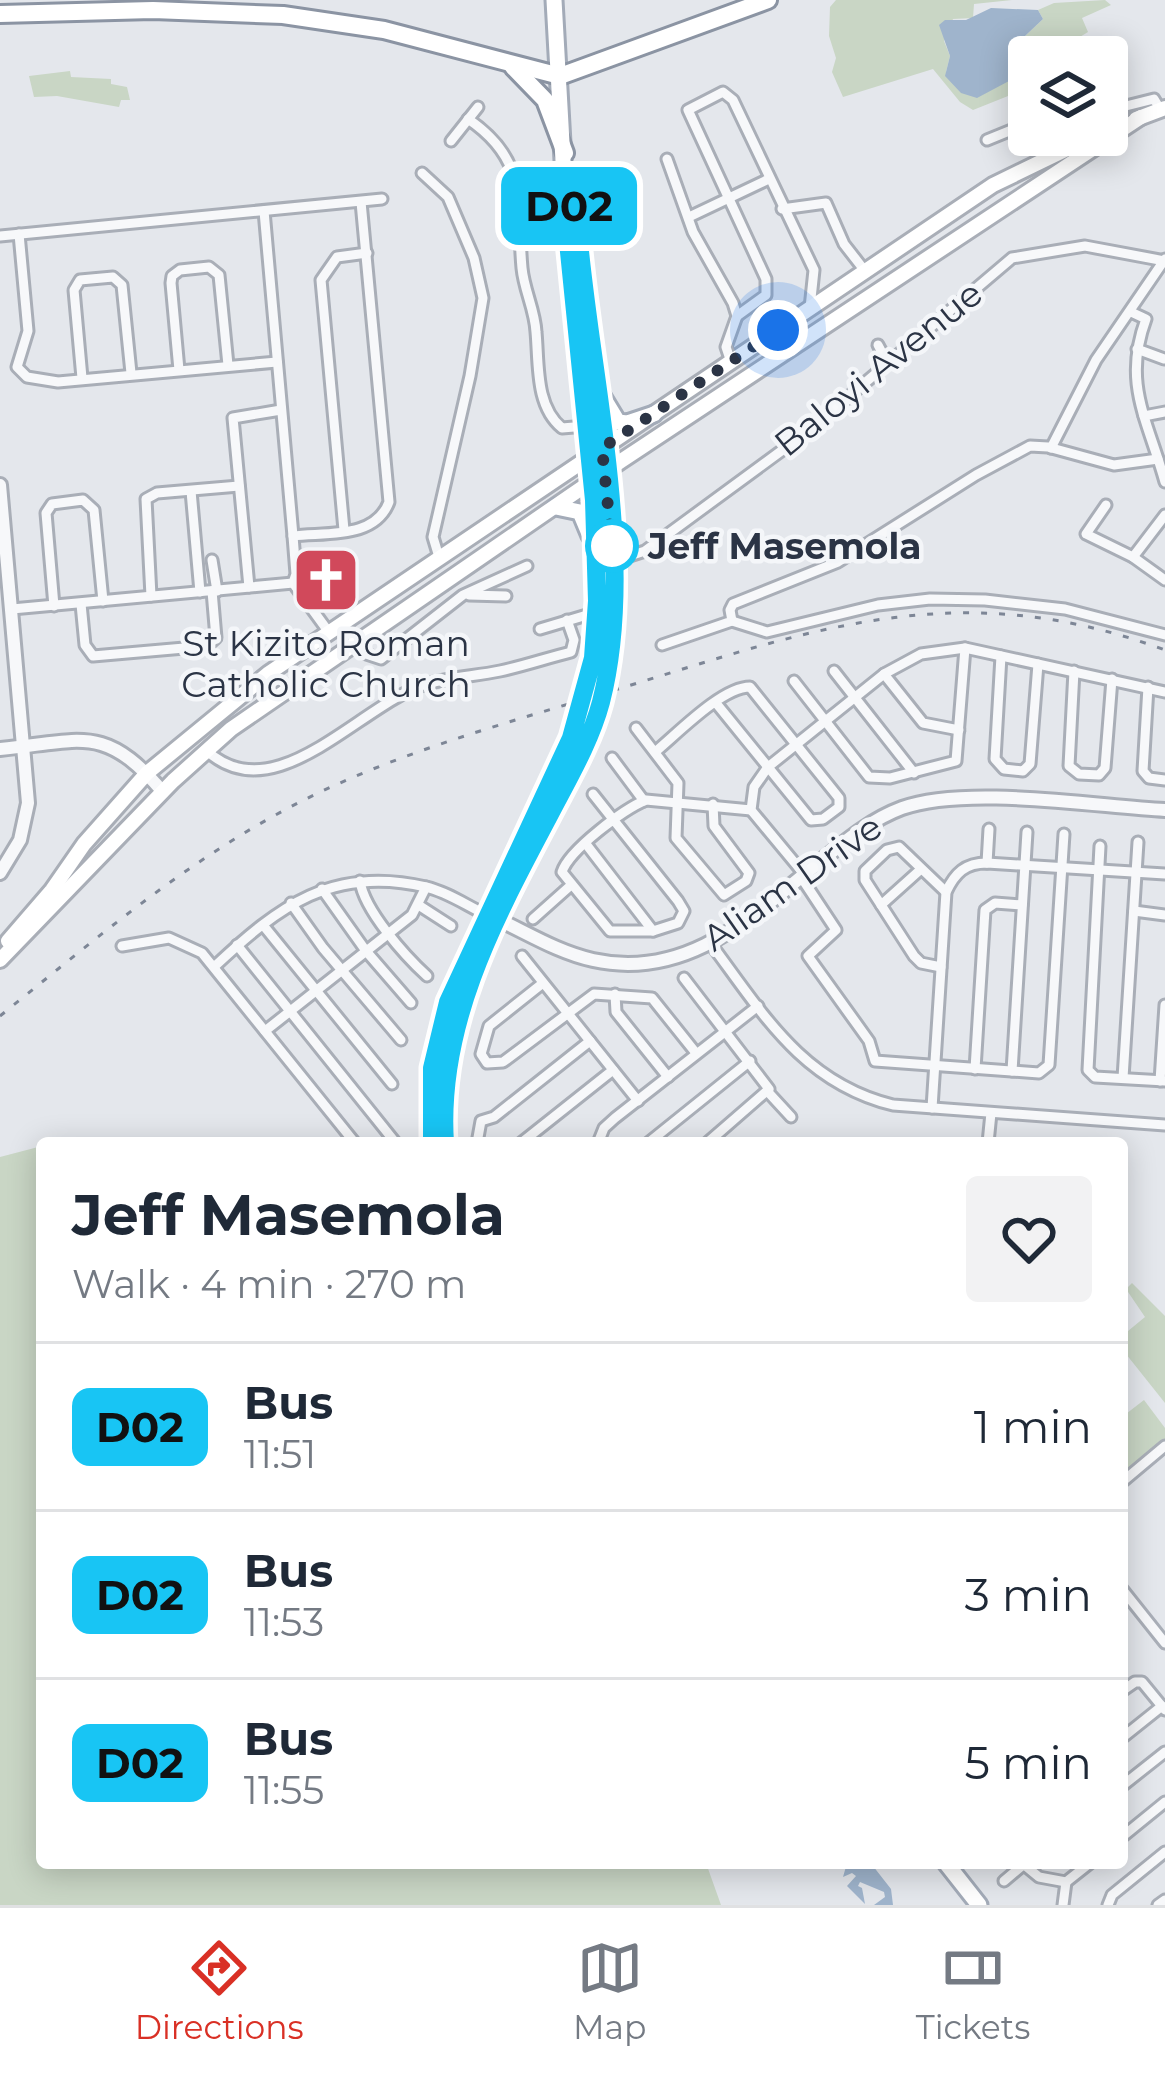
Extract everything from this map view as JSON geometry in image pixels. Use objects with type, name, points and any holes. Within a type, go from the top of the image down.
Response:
[{"type":"highway","points":[[0,11],[102,0]]},
{"type":"highway","points":[[0,11],[283,15],[384,30],[560,76],[768,0]]},
{"type":"highway","points":[[507,63],[545,100],[565,153]]},
{"type":"main road","points":[[554,1],[567,232],[586,426],[595,453]]},
{"type":"main road","points":[[1128,122],[1162,108]]},
{"type":"main road","points":[[0,960],[206,750],[301,678],[1141,117]]},
{"type":"main road","points":[[0,950],[147,773],[288,659],[1004,178],[1051,156]]},
{"type":"main road","points":[[432,1137],[431,1084],[439,1030],[453,989],[594,724],[614,561],[595,453],[596,386],[579,241],[568,204]]},
{"type":"main road","points":[[596,386],[615,421],[627,423],[654,414]]},
{"type":"main road","points":[[445,1137],[449,1048],[464,997],[492,917],[602,657],[596,612],[598,478]]},
{"type":"main road","points":[[556,507],[573,508],[583,515],[597,568]]},
{"type":"main road","points":[[288,659],[301,678]]},
{"type":"main road","points":[[951,1869],[979,1905]]},
{"type":"street","points":[[731,362],[727,341],[737,316],[766,295],[767,285],[688,110],[712,95],[730,95],[814,270],[810,308]]},
{"type":"street","points":[[1128,105],[1154,99],[1162,108]]},
{"type":"street","points":[[451,141],[478,107]]},
{"type":"street","points":[[468,119],[493,135],[509,164],[520,206],[517,247],[543,397],[562,428],[586,426]]},
{"type":"street","points":[[987,140],[1008,132]]},
{"type":"street","points":[[667,159],[700,246],[737,316]]},
{"type":"street","points":[[422,173],[450,202],[474,258],[483,298],[433,537],[440,556]]},
{"type":"street","points":[[689,217],[769,179]]},
{"type":"street","points":[[0,236],[382,199]]},
{"type":"street","points":[[293,536],[371,526],[389,502],[362,202]]},
{"type":"street","points":[[782,209],[826,203],[865,272]]},
{"type":"street","points":[[263,212],[293,536],[293,583]]},
{"type":"street","points":[[19,235],[28,331],[18,370],[38,381],[277,362]]},
{"type":"street","name":"Baloyi Avenue","points":[[614,561],[645,550],[807,432],[1021,254],[1085,246],[1165,260]]},
{"type":"street","points":[[344,530],[321,280],[338,257],[367,253]]},
{"type":"street","points":[[1052,448],[1096,360],[1165,260]]},
{"type":"street","points":[[179,370],[171,279],[187,268],[209,267],[218,275],[228,365]]},
{"type":"street","points":[[82,379],[74,290],[77,282],[93,278],[113,277],[122,285],[131,374]]},
{"type":"street","points":[[1131,312],[1146,319],[1137,349],[1135,391],[1165,482]]},
{"type":"street","points":[[878,345],[887,362]]},
{"type":"street","points":[[1137,349],[1164,358]]},
{"type":"street","points":[[249,587],[233,418],[281,410]]},
{"type":"street","points":[[1144,416],[1165,412]]},
{"type":"street","points":[[732,620],[734,604],[838,562],[1030,446],[1114,466],[1158,459]]},
{"type":"street","points":[[0,485],[28,803],[14,854],[0,873]]},
{"type":"street","points":[[151,596],[144,501],[152,494],[239,486]]},
{"type":"street","points":[[81,604],[85,645],[94,656],[214,642],[191,491]]},
{"type":"street","points":[[54,606],[46,513],[57,502],[83,500],[93,506],[103,601]]},
{"type":"street","points":[[1106,505],[1086,534],[1133,557],[1165,580]]},
{"type":"street","points":[[1133,557],[1165,515]]},
{"type":"street","points":[[209,591],[212,560]]},
{"type":"street","points":[[293,583],[371,658],[380,658],[464,595],[527,566]]},
{"type":"street","points":[[13,609],[293,583]]},
{"type":"street","points":[[464,595],[506,596]]},
{"type":"street","points":[[662,645],[732,620],[767,632],[878,605],[930,599],[1065,609],[1165,635]]},
{"type":"street","points":[[540,629],[596,612]]},
{"type":"street","points":[[206,750],[220,763],[239,770],[280,764],[331,743],[369,711],[423,685],[571,652],[574,640],[567,620]]},
{"type":"street","points":[[794,681],[869,777],[880,780],[955,763],[964,648]]},
{"type":"street","points":[[751,810],[754,787],[768,767],[912,656],[964,648],[1165,692]]},
{"type":"street","points":[[1001,656],[994,759],[1004,769],[1024,770],[1030,764],[1038,664]]},
{"type":"street","points":[[834,671],[914,773]]},
{"type":"street","points":[[1074,671],[1069,762],[1070,770],[1079,774],[1099,775],[1105,768],[1112,679]]},
{"type":"street","points":[[884,674],[927,726],[958,730]]},
{"type":"street","points":[[655,752],[716,703],[736,688],[750,687],[839,798],[833,812],[811,820],[716,703]]},
{"type":"street","points":[[1148,687],[1143,771],[1149,778],[1165,780]]},
{"type":"street","points":[[636,728],[678,783],[676,838],[724,895],[746,881],[749,872],[714,826],[713,805]]},
{"type":"street","points":[[0,748],[100,742],[118,748],[163,792]]},
{"type":"street","points":[[612,758],[644,800]]},
{"type":"street","points":[[593,794],[615,820],[683,908],[682,920],[653,931],[607,930],[570,886],[563,866],[586,844],[615,820],[644,800],[751,810],[836,930],[808,956],[869,1041],[873,1059],[884,1063],[1039,1073],[1049,1065],[1064,834]]},
{"type":"street","name":"Aliam Drive","points":[[492,917],[560,950],[611,963],[668,960],[711,944],[877,819],[934,800],[988,798],[1165,810]]},
{"type":"street","points":[[987,863],[989,829]]},
{"type":"street","points":[[1012,1072],[1027,832]]},
{"type":"street","points":[[1123,1078],[1138,842]]},
{"type":"street","points":[[586,844],[653,931]]},
{"type":"street","points":[[1100,846],[1088,1070],[1095,1077],[1162,1081],[1165,1005]]},
{"type":"street","points":[[941,967],[917,961],[864,878],[882,854],[899,847],[946,892]]},
{"type":"street","points":[[932,1108],[946,892],[964,867],[987,863],[1165,874]]},
{"type":"street","points":[[881,905],[920,869]]},
{"type":"street","points":[[214,966],[291,903],[322,889],[360,881],[426,887],[492,917]]},
{"type":"street","points":[[360,881],[365,899],[403,954],[427,976]]},
{"type":"street","points":[[533,919],[570,886]]},
{"type":"street","points":[[266,1031],[420,906],[426,887]]},
{"type":"street","points":[[322,889],[411,1003]]},
{"type":"street","points":[[291,903],[401,1040]]},
{"type":"street","points":[[975,1069],[985,910],[995,903],[1022,905]]},
{"type":"street","points":[[420,906],[451,926]]},
{"type":"street","points":[[1133,911],[1165,915]]},
{"type":"street","points":[[263,925],[392,1084]]},
{"type":"street","points":[[122,946],[176,939],[199,950],[351,1137]]},
{"type":"street","points":[[711,944],[803,1062],[840,1086],[892,1106],[1165,1125]]},
{"type":"street","points":[[238,945],[391,1137]]},
{"type":"street","points":[[521,956],[638,1101]]},
{"type":"street","points":[[684,977],[791,1117]]},
{"type":"street","points":[[543,983],[486,1030],[484,1061],[503,1062],[590,995],[615,994],[652,998],[696,1053]]},
{"type":"street","points":[[615,994],[616,1012],[668,1077]]},
{"type":"street","points":[[601,1137],[608,1124],[758,1006]]},
{"type":"street","points":[[477,1137],[481,1121],[494,1117],[590,1041]]},
{"type":"street","points":[[655,1137],[750,1061]]},
{"type":"street","points":[[529,1137],[613,1070]]},
{"type":"street","points":[[713,1137],[768,1092]]},
{"type":"street","points":[[989,1137],[991,1113]]},
{"type":"street","points":[[1128,1477],[1165,1446]]},
{"type":"street","points":[[1128,1597],[1165,1643]]},
{"type":"street","points":[[1128,1687],[1139,1681],[1163,1708],[1128,1734]]},
{"type":"street","points":[[1128,1781],[1165,1752]]},
{"type":"street","points":[[1128,1832],[1165,1802]]},
{"type":"street","points":[[1108,1905],[1112,1895],[1165,1852]]},
{"type":"street","points":[[1004,1881],[1017,1869]]},
{"type":"street","points":[[1030,1869],[1047,1880],[1066,1882]]},
{"type":"street","points":[[1063,1905],[1066,1882],[1082,1869]]},
{"type":"green space","points":[[836,0],[1012,0],[974,4],[973,18],[953,19],[944,41],[950,56],[946,72],[1008,61],[1008,96],[973,110],[960,102],[933,69],[843,97],[832,72],[836,58],[829,36],[830,7]]},
{"type":"green space","points":[[1105,0],[1111,5],[1082,18],[1088,32],[1025,36],[1043,19],[1038,10],[1054,3]]},
{"type":"green space","points":[[70,71],[71,77],[111,79],[111,84],[127,87],[130,100],[121,100],[119,107],[57,96],[34,97],[29,76]]},
{"type":"green space","points":[[36,1148],[36,1869],[708,1869],[721,1905],[0,1905],[0,1157]]},
{"type":"green space","points":[[1132,1283],[1165,1316],[1165,1403],[1128,1357],[1128,1331],[1145,1317],[1128,1287]]},
{"type":"green space","points":[[1144,1400],[1165,1428],[1165,1442],[1128,1470],[1128,1412]]},
{"type":"water","points":[[991,8],[1038,10],[1043,19],[1025,36],[1008,36],[1008,82],[977,98],[961,93],[945,76],[950,56],[939,25],[945,20],[966,20]]},
{"type":"water","points":[[845,1869],[875,1869],[891,1889],[893,1905],[874,1905],[885,1897],[884,1892],[860,1882],[865,1904],[847,1886],[856,1876],[843,1877]]},
{"type":"railway","points":[[0,1016],[164,886],[270,818],[387,763],[509,722],[738,652],[875,620],[943,613],[1013,615],[1087,627],[1165,650]]},
{"type":"bus line","name":"D02","points":[[432,1137],[432,1068],[448,1002],[571,738],[595,648],[594,500],[568,204],[579,241],[609,499],[615,590],[608,671],[594,724],[577,763],[524,863],[460,1009],[444,1088],[445,1137]]},
{"type":"place","name":"Jeff Masemola","points":[[612,546]]},
{"type":"place","name":"St Kizito Roman Catholic Church","points":[[326,580]]},
{"type":"route","points":[[612,546],[602,448],[778,330]]}]
